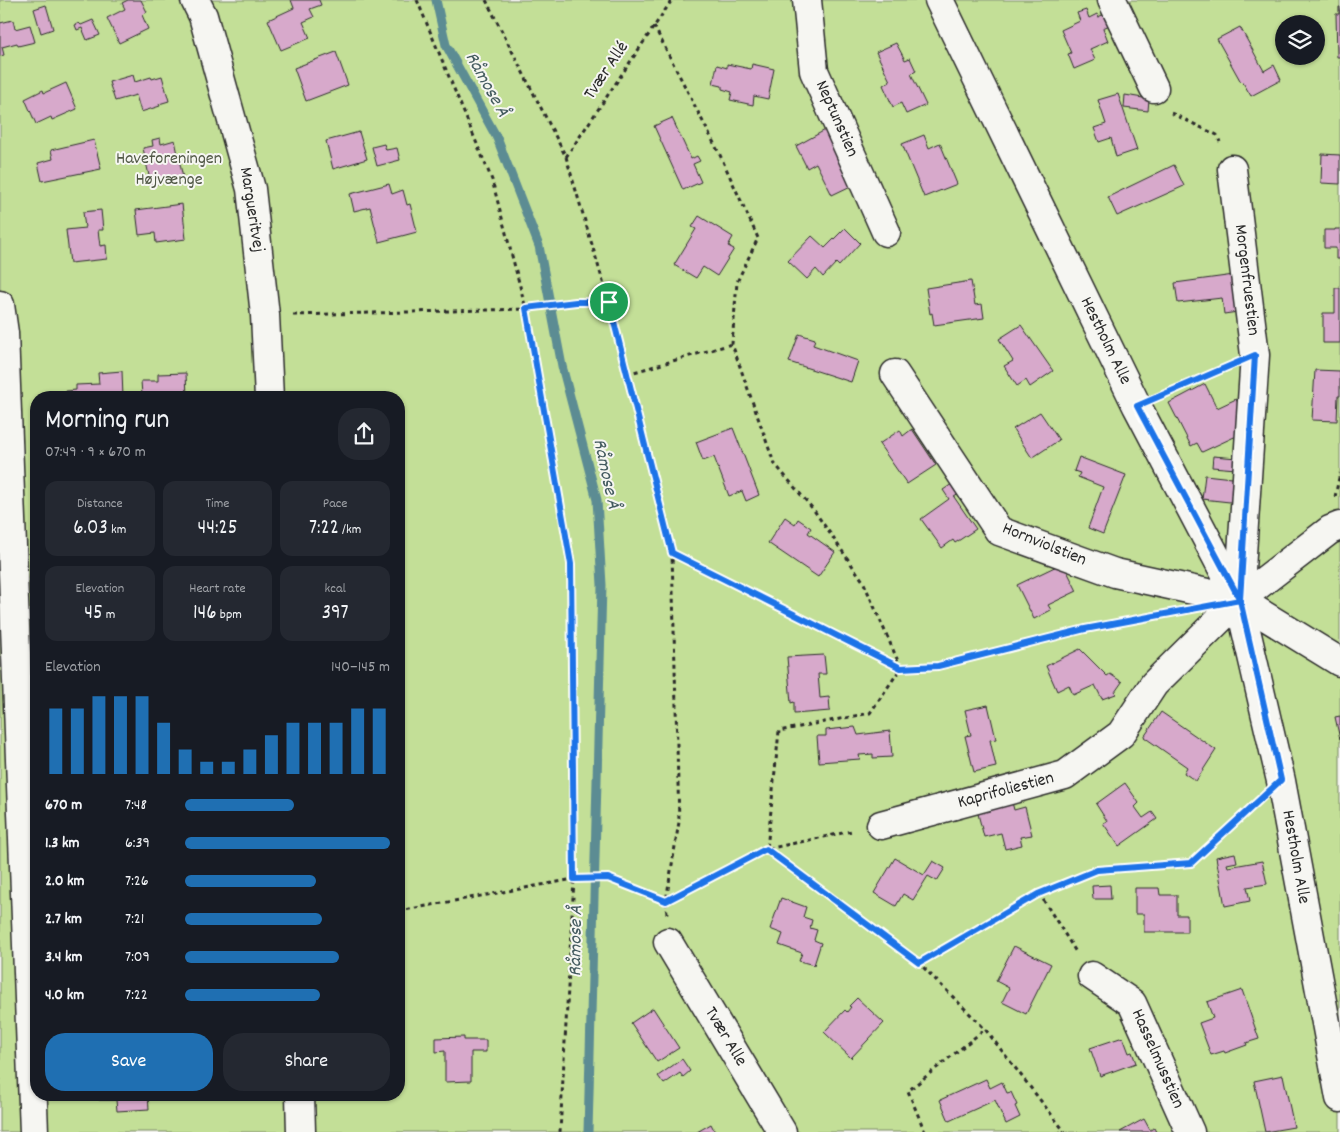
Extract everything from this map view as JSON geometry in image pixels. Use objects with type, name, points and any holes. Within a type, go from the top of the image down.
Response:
[{"type":"lane","name":"Margueritvej","points":[[195,0],[203,16],[251,189],[265,315],[269,391]]},
{"type":"lane","name":"Neptunstien","points":[[807,0],[814,71],[886,232]]},
{"type":"lane","name":"Hestholm Alle","points":[[939,0],[1137,406],[1240,600],[1281,780],[1340,1098]]},
{"type":"lane","points":[[1112,0],[1154,88]]},
{"type":"lane","name":"Morgenfruestien","points":[[1232,168],[1255,355],[1240,600]]},
{"type":"lane","points":[[0,305],[4,333],[30,1038]]},
{"type":"lane","name":"Hornviolstien","points":[[895,374],[999,531],[1115,573],[1240,600]]},
{"type":"lane","name":"Kaprifoliestien","points":[[881,825],[1065,775],[1121,734],[1154,684],[1240,600],[1330,530],[1340,526]]},
{"type":"lane","points":[[1240,600],[1340,662]]},
{"type":"lane","name":"Tvær Alle","points":[[668,942],[782,1132]]},
{"type":"lane","name":"Hasselmusstien","points":[[1092,976],[1132,1003],[1190,1132]]},
{"type":"lane","points":[[33,1101],[34,1132]]},
{"type":"lane","points":[[300,1101],[301,1132]]},
{"type":"path","points":[[416,0],[492,180],[526,308],[571,564],[574,879],[560,1132]]},
{"type":"path","points":[[486,0],[566,157],[609,302],[672,553],[679,822],[666,901],[668,942]]},
{"type":"path","name":"Tvær Allé","points":[[566,157],[672,0]]},
{"type":"path","points":[[654,26],[720,155],[758,238],[737,282],[732,344],[774,463],[813,509],[863,581],[901,668]]},
{"type":"path","points":[[1154,88],[1166,110],[1217,135],[1232,168]]},
{"type":"path","points":[[265,315],[526,308],[576,302],[609,302]]},
{"type":"path","points":[[627,374],[732,344]]},
{"type":"path","points":[[1137,406],[1255,355]]},
{"type":"path","points":[[672,553],[901,668],[938,666],[1085,629],[1162,615]]},
{"type":"path","points":[[766,849],[779,731],[870,713],[901,668]]},
{"type":"path","points":[[919,963],[1038,894],[1097,870],[1191,863],[1281,780]]},
{"type":"path","points":[[405,910],[574,879],[608,878],[666,901],[766,849],[881,825]]},
{"type":"path","points":[[766,849],[919,963],[985,1029],[1066,1132]]},
{"type":"path","points":[[1038,894],[1092,976]]},
{"type":"path","points":[[925,1132],[908,1091],[985,1029]]},
{"type":"green space","name":"Haveforeningen Højvænge","points":[[0,0],[1340,0],[1340,1132],[0,1132]]},
{"type":"building","points":[[128,0],[141,0],[147,12],[142,15],[148,29],[119,43],[107,18],[125,9],[122,3]]},
{"type":"building","points":[[291,0],[319,0],[321,5],[310,9],[314,17],[303,22],[310,38],[281,50],[268,20],[294,8]]},
{"type":"building","points":[[46,5],[53,29],[41,33],[34,9]]},
{"type":"building","points":[[1339,7],[1340,57],[1337,57],[1336,14],[1339,14]]},
{"type":"building","points":[[1086,10],[1089,18],[1097,14],[1098,17],[1109,12],[1114,23],[1103,28],[1108,41],[1090,49],[1095,60],[1074,69],[1068,54],[1071,53],[1061,30],[1080,21],[1077,13]]},
{"type":"building","points":[[13,20],[15,29],[30,25],[35,42],[18,46],[17,43],[2,47],[4,55],[0,56],[0,23]]},
{"type":"building","points":[[93,20],[100,35],[87,40],[82,28],[77,30],[75,25],[79,23],[81,25]]},
{"type":"building","points":[[1240,27],[1264,71],[1274,65],[1281,80],[1251,96],[1217,39]]},
{"type":"building","points":[[896,43],[905,60],[910,58],[916,71],[911,74],[926,105],[906,114],[901,103],[893,107],[883,85],[890,81],[876,52]]},
{"type":"building","points":[[336,52],[348,85],[306,101],[294,68]]},
{"type":"building","points":[[727,64],[751,69],[752,64],[774,69],[768,99],[754,96],[753,105],[730,100],[732,92],[722,89],[722,86],[713,84],[717,65],[727,68]]},
{"type":"building","points":[[133,75],[135,82],[162,76],[169,101],[141,112],[136,95],[115,101],[109,82]]},
{"type":"building","points":[[66,83],[77,109],[52,120],[51,117],[36,124],[25,99],[43,90],[44,93]]},
{"type":"building","points":[[1118,94],[1137,150],[1116,157],[1111,138],[1099,142],[1094,128],[1106,124],[1098,100]]},
{"type":"building","points":[[1125,95],[1149,99],[1148,111],[1124,108]]},
{"type":"building","points":[[672,118],[691,159],[697,156],[700,161],[693,164],[701,182],[683,190],[654,126]]},
{"type":"building","points":[[829,128],[857,183],[832,195],[816,163],[807,168],[796,146]]},
{"type":"building","points":[[359,132],[367,159],[333,169],[326,141]]},
{"type":"building","points":[[924,135],[929,148],[940,143],[957,184],[924,197],[902,144]]},
{"type":"building","points":[[160,138],[161,144],[175,140],[183,178],[151,185],[143,148],[153,146],[152,140]]},
{"type":"building","points":[[94,140],[101,169],[42,181],[38,163],[53,159],[51,150]]},
{"type":"building","points":[[384,144],[386,150],[397,148],[400,160],[377,166],[372,147]]},
{"type":"building","points":[[1322,154],[1340,155],[1340,184],[1321,183]]},
{"type":"building","points":[[1174,165],[1184,186],[1117,216],[1108,197]]},
{"type":"building","points":[[389,184],[392,194],[403,190],[407,205],[410,204],[417,232],[379,242],[370,207],[354,211],[350,194]]},
{"type":"building","points":[[182,204],[186,239],[156,243],[155,233],[139,235],[136,210]]},
{"type":"building","points":[[101,210],[103,230],[98,230],[100,246],[106,245],[107,259],[70,263],[66,230],[85,228],[83,212]]},
{"type":"building","points":[[699,216],[733,237],[728,246],[734,249],[717,276],[703,267],[696,278],[674,265],[696,229],[692,227]]},
{"type":"building","points":[[845,228],[860,243],[839,266],[836,263],[823,277],[816,269],[807,279],[788,261],[812,236],[825,248]]},
{"type":"building","points":[[1340,229],[1340,259],[1336,259],[1336,248],[1324,248],[1324,230]]},
{"type":"building","points":[[1234,275],[1238,312],[1224,314],[1222,298],[1178,303],[1175,283]]},
{"type":"building","points":[[971,281],[975,305],[982,304],[984,318],[934,325],[932,313],[930,314],[926,288]]},
{"type":"building","points":[[1335,288],[1340,288],[1340,343],[1323,343],[1323,313],[1335,313]]},
{"type":"building","points":[[1021,325],[1053,371],[1030,387],[1026,380],[1017,386],[1004,366],[1013,361],[999,339]]},
{"type":"building","points":[[799,334],[815,339],[813,345],[858,361],[851,382],[789,362]]},
{"type":"building","points":[[1315,370],[1340,371],[1337,421],[1312,420]]},
{"type":"building","points":[[122,371],[123,391],[66,391],[76,390],[76,385],[99,384],[98,373]]},
{"type":"building","points":[[186,373],[187,391],[142,391],[141,381],[158,381],[158,374]]},
{"type":"building","points":[[1205,384],[1217,408],[1236,399],[1246,420],[1245,432],[1202,452],[1197,443],[1191,446],[1169,403]]},
{"type":"building","points":[[1040,412],[1059,440],[1032,458],[1013,429]]},
{"type":"building","points":[[733,428],[759,495],[746,501],[742,491],[729,496],[714,457],[703,461],[696,442]]},
{"type":"building","points":[[912,429],[936,465],[907,484],[879,444],[900,430],[903,436]]},
{"type":"building","points":[[1213,456],[1237,458],[1236,469],[1212,467]]},
{"type":"building","points":[[1079,457],[1126,475],[1103,534],[1088,528],[1103,487],[1078,477],[1080,473],[1074,471]]},
{"type":"building","points":[[1205,475],[1241,479],[1239,503],[1202,499]]},
{"type":"building","points":[[952,484],[959,494],[954,497],[976,529],[955,543],[953,540],[942,548],[921,519],[949,499],[943,490]]},
{"type":"building","points":[[785,517],[795,524],[798,519],[811,528],[808,533],[835,552],[818,577],[768,543]]},
{"type":"building","points":[[1063,563],[1077,591],[1048,605],[1051,610],[1034,619],[1017,585]]},
{"type":"building","points":[[1080,649],[1107,676],[1110,674],[1122,682],[1115,692],[1116,694],[1102,699],[1095,685],[1073,695],[1069,685],[1057,691],[1046,666]]},
{"type":"building","points":[[824,655],[826,674],[818,674],[820,698],[829,697],[830,711],[794,714],[794,702],[791,703],[787,657]]},
{"type":"building","points":[[988,705],[996,739],[990,740],[996,767],[974,772],[965,736],[971,735],[965,710]]},
{"type":"building","points":[[1161,712],[1216,750],[1196,781],[1184,773],[1187,767],[1144,737]]},
{"type":"building","points":[[1340,716],[1340,739],[1335,717]]},
{"type":"building","points":[[855,727],[858,735],[890,731],[892,757],[873,758],[873,754],[859,755],[860,759],[819,762],[817,736],[826,736],[826,730]]},
{"type":"building","points":[[1125,783],[1139,803],[1135,807],[1143,818],[1152,812],[1157,819],[1119,846],[1103,823],[1107,821],[1096,804]]},
{"type":"building","points":[[1012,802],[1014,810],[1025,807],[1032,835],[1020,837],[1022,845],[1005,849],[1001,833],[984,837],[977,810]]},
{"type":"building","points":[[1235,853],[1237,862],[1227,864],[1228,867],[1262,861],[1267,884],[1247,887],[1250,901],[1225,906],[1216,857]]},
{"type":"building","points":[[895,858],[924,875],[933,861],[945,868],[937,881],[928,876],[913,900],[903,894],[896,906],[874,893]]},
{"type":"building","points":[[1110,885],[1111,899],[1093,899],[1092,886]]},
{"type":"building","points":[[1135,888],[1159,888],[1160,895],[1177,895],[1177,915],[1187,915],[1187,932],[1144,932],[1144,914],[1135,914]]},
{"type":"building","points":[[781,898],[806,907],[803,917],[812,920],[810,928],[817,930],[814,940],[821,943],[814,965],[799,961],[802,953],[779,945],[783,934],[770,929]]},
{"type":"building","points":[[1014,946],[1051,964],[1026,1014],[1002,1002],[1009,988],[996,981]]},
{"type":"building","points":[[1242,990],[1259,1039],[1225,1053],[1224,1051],[1211,1055],[1199,1023],[1213,1018],[1207,1002]]},
{"type":"building","points":[[857,998],[884,1023],[851,1058],[824,1032],[845,1010],[847,1012],[851,1007],[849,1006]]},
{"type":"building","points":[[653,1008],[679,1048],[657,1062],[631,1023]]},
{"type":"building","points":[[464,1037],[464,1040],[486,1040],[486,1052],[471,1052],[471,1081],[445,1082],[445,1051],[436,1052],[436,1038]]},
{"type":"building","points":[[1123,1037],[1129,1053],[1132,1052],[1136,1063],[1100,1076],[1090,1048]]},
{"type":"building","points":[[682,1059],[690,1071],[683,1077],[680,1073],[664,1084],[658,1076]]},
{"type":"building","points":[[1283,1075],[1294,1127],[1265,1132],[1254,1081]]},
{"type":"building","points":[[986,1079],[990,1088],[1002,1082],[1007,1093],[1011,1092],[1020,1117],[1006,1124],[995,1100],[949,1121],[940,1100]]},
{"type":"building","points":[[116,1101],[148,1101],[149,1109],[117,1111]]},
{"type":"building","points":[[1144,1119],[1150,1130],[1154,1128],[1156,1132],[1120,1132]]},
{"type":"building","points":[[711,1124],[715,1132],[697,1132]]},
{"type":"waterway","name":"Råmose Å","points":[[436,0],[446,45],[497,138],[539,246],[562,366],[597,500],[602,585],[588,1132]]},
{"type":"route","points":[[609,302],[576,302],[526,308],[571,564],[574,879],[608,878],[666,901],[766,849],[919,963],[1038,894],[1097,870],[1191,863],[1281,780],[1240,600],[1137,406],[1255,355],[1240,600],[1085,629],[938,666],[901,668],[672,553],[609,302]]}]
